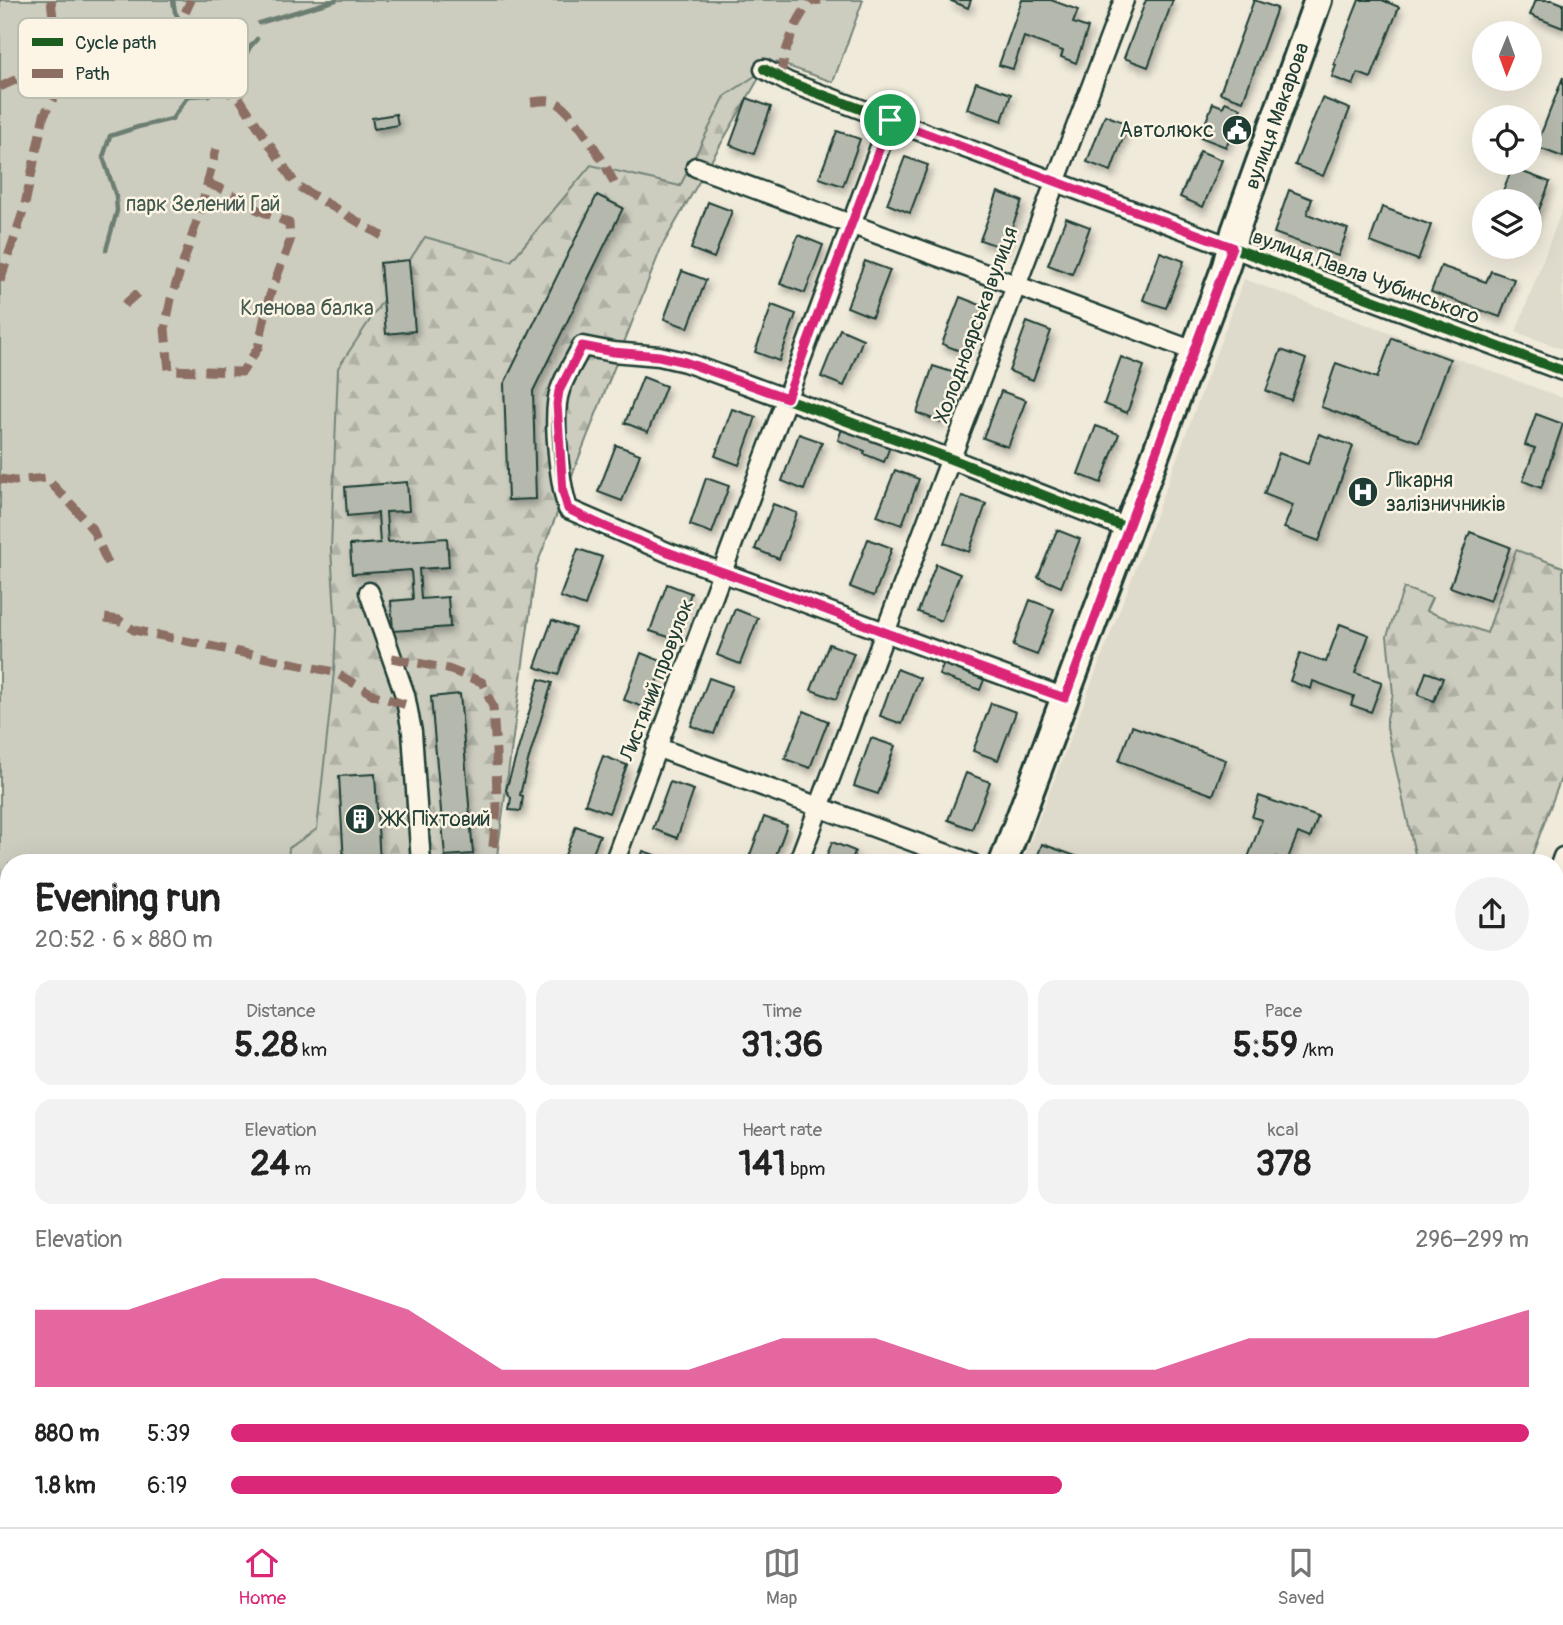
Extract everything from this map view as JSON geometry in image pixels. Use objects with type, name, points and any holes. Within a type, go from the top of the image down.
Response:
[{"type":"street","name":"Холодноярська вулиця","points":[[801,854],[1124,0]]},
{"type":"street","name":"вулиця Макарова","points":[[1006,854],[1232,247],[1287,81],[1318,0]]},
{"type":"street","name":"вулиця Павла Чубинського","points":[[764,69],[788,82],[1563,371]]},
{"type":"street","name":"Листяний провулок","points":[[617,854],[890,120]]},
{"type":"street","points":[[696,167],[1194,351]]},
{"type":"street","points":[[1065,698],[722,573],[621,534],[568,509],[563,492],[557,404],[559,391],[582,346],[685,362],[951,459],[1128,528]]},
{"type":"street","points":[[369,592],[405,695],[412,732],[420,854]]},
{"type":"street","points":[[656,747],[947,854]]},
{"type":"shaded area","points":[[1563,207],[1562,238],[1563,349],[1516,332]]},
{"type":"shaded area","name":"Лікарня залізничників","points":[[1244,279],[1563,398],[1563,773],[1532,854],[1025,854]]},
{"type":"green space","name":"парк Зелений Гай","points":[[0,0],[804,0],[662,246],[536,567],[497,854],[0,854]]},
{"type":"green space","name":"парк Зелений Гай","points":[[0,0],[863,0],[833,82],[776,62],[725,96],[680,186],[591,165],[511,261],[425,237],[338,368],[331,549],[336,629],[317,829],[289,848],[289,854],[0,854]]},
{"type":"green space","points":[[1516,550],[1563,567],[1563,773],[1532,854],[1415,854],[1387,728],[1393,694],[1387,636],[1404,588],[1432,598],[1426,611],[1487,633]]},
{"type":"building","points":[[949,0],[971,0],[968,8]]},
{"type":"building","points":[[1022,0],[1051,0],[1078,10],[1073,23],[1088,28],[1076,63],[1061,57],[1063,51],[1024,37],[1013,69],[999,65]]},
{"type":"building","points":[[1146,0],[1173,0],[1148,67],[1124,58]]},
{"type":"building","points":[[1254,0],[1277,8],[1243,101],[1220,93]]},
{"type":"building","points":[[1359,0],[1382,0],[1399,7],[1371,78],[1358,73],[1353,85],[1332,77],[1336,65],[1334,64]]},
{"type":"building","points":[[1536,0],[1553,0],[1563,4],[1563,28],[1530,15]]},
{"type":"building","points":[[1563,77],[1563,157],[1542,149],[1542,131]]},
{"type":"building","points":[[976,82],[1011,94],[1002,121],[967,109]]},
{"type":"building","points":[[747,98],[771,107],[754,154],[730,145]]},
{"type":"building","points":[[1322,98],[1350,109],[1323,176],[1295,165]]},
{"type":"building","points":[[1225,102],[1241,108],[1226,147],[1200,137],[1213,103],[1223,107]]},
{"type":"building","points":[[396,114],[398,125],[374,129],[372,118]]},
{"type":"building","points":[[1105,115],[1128,124],[1111,171],[1087,162]]},
{"type":"building","points":[[837,131],[860,139],[843,186],[819,178]]},
{"type":"building","points":[[1200,151],[1222,160],[1203,207],[1180,197]]},
{"type":"building","points":[[905,157],[928,165],[910,213],[887,204]]},
{"type":"building","points":[[1509,175],[1531,175],[1550,182],[1542,202],[1542,189],[1504,189]]},
{"type":"building","points":[[1289,190],[1312,199],[1307,214],[1348,229],[1338,256],[1274,233]]},
{"type":"building","points":[[998,192],[1022,201],[1004,248],[980,240]]},
{"type":"building","points":[[597,195],[623,208],[533,391],[536,499],[508,500],[504,384]]},
{"type":"building","points":[[708,202],[732,211],[714,258],[691,249]]},
{"type":"building","points":[[1382,207],[1431,225],[1418,260],[1370,242]]},
{"type":"building","points":[[1066,218],[1090,227],[1072,274],[1048,265]]},
{"type":"building","points":[[798,235],[823,245],[805,293],[780,284]]},
{"type":"building","points":[[1160,252],[1184,261],[1166,308],[1143,300]]},
{"type":"building","points":[[409,260],[415,331],[386,334],[380,263]]},
{"type":"building","points":[[865,261],[890,270],[872,317],[847,307]]},
{"type":"building","points":[[1441,266],[1486,282],[1491,271],[1514,279],[1500,317],[1431,292]]},
{"type":"building","points":[[682,271],[706,280],[688,328],[664,319]]},
{"type":"building","points":[[960,297],[983,306],[965,353],[942,344]]},
{"type":"building","points":[[772,305],[796,314],[779,361],[755,352]]},
{"type":"building","points":[[1027,322],[1051,331],[1033,380],[1009,371]]},
{"type":"building","points":[[840,329],[863,339],[844,386],[821,377]]},
{"type":"building","points":[[1392,338],[1450,359],[1419,442],[1321,407],[1336,363],[1377,378]]},
{"type":"building","points":[[1281,350],[1306,359],[1291,400],[1266,391]]},
{"type":"building","points":[[1121,357],[1144,366],[1127,413],[1104,404]]},
{"type":"building","points":[[933,366],[958,374],[941,422],[917,413]]},
{"type":"building","points":[[643,377],[666,386],[648,432],[625,423]]},
{"type":"building","points":[[1001,391],[1026,400],[1008,447],[983,438]]},
{"type":"building","points":[[732,409],[756,417],[739,465],[715,456]]},
{"type":"building","points":[[1536,414],[1563,424],[1541,488],[1523,481],[1535,448],[1525,445]]},
{"type":"building","points":[[843,426],[891,444],[884,462],[838,440]]},
{"type":"building","points":[[1096,426],[1119,434],[1101,483],[1078,474]]},
{"type":"building","points":[[799,434],[822,442],[804,490],[782,481]]},
{"type":"building","points":[[1319,434],[1353,446],[1319,541],[1284,528],[1293,505],[1264,494],[1279,453],[1308,464]]},
{"type":"building","points":[[616,445],[640,454],[622,501],[598,492]]},
{"type":"building","points":[[895,470],[919,479],[902,525],[877,516]]},
{"type":"building","points":[[706,478],[729,486],[712,533],[690,525]]},
{"type":"building","points":[[407,482],[409,511],[386,512],[388,542],[447,538],[449,567],[419,569],[421,599],[448,597],[450,627],[393,631],[391,601],[413,599],[411,570],[352,574],[350,545],[380,543],[378,513],[347,516],[345,487]]},
{"type":"building","points":[[962,496],[986,504],[969,552],[944,543]]},
{"type":"building","points":[[773,504],[797,513],[779,559],[755,549]]},
{"type":"building","points":[[1057,530],[1080,539],[1061,587],[1038,577]]},
{"type":"building","points":[[1470,532],[1510,547],[1490,601],[1450,587]]},
{"type":"building","points":[[868,539],[892,548],[874,596],[850,587]]},
{"type":"building","points":[[578,549],[602,557],[585,606],[560,597]]},
{"type":"building","points":[[936,564],[960,574],[941,621],[918,612]]},
{"type":"building","points":[[667,584],[691,593],[675,639],[650,631]]},
{"type":"building","points":[[1030,600],[1054,609],[1037,655],[1013,646]]},
{"type":"building","points":[[735,609],[758,618],[740,664],[717,655]]},
{"type":"building","points":[[552,620],[575,628],[558,675],[535,667]]},
{"type":"building","points":[[1340,624],[1369,635],[1355,673],[1382,682],[1371,712],[1351,705],[1354,696],[1313,681],[1311,689],[1290,681],[1300,653],[1326,662]]},
{"type":"building","points":[[829,644],[854,653],[836,699],[811,690]]},
{"type":"building","points":[[641,653],[664,662],[646,708],[624,700]]},
{"type":"building","points":[[944,663],[985,677],[980,690],[939,675]]},
{"type":"building","points":[[897,669],[920,678],[902,724],[880,716]]},
{"type":"building","points":[[1426,672],[1443,678],[1434,701],[1418,695]]},
{"type":"building","points":[[709,678],[732,686],[714,734],[691,726]]},
{"type":"building","points":[[539,679],[552,683],[528,761],[520,795],[523,796],[521,811],[509,810],[511,798],[506,790]]},
{"type":"building","points":[[460,694],[473,854],[445,854],[431,697]]},
{"type":"building","points":[[991,703],[1016,712],[998,760],[973,751]]},
{"type":"building","points":[[804,711],[828,721],[810,768],[785,759]]},
{"type":"building","points":[[1132,726],[1226,760],[1213,795],[1119,761]]},
{"type":"building","points":[[871,738],[895,746],[878,794],[854,786]]},
{"type":"building","points":[[603,756],[627,765],[609,813],[585,804]]},
{"type":"building","points":[[966,773],[990,782],[972,829],[948,820]]},
{"type":"building","name":"ЖК Піхтовий","points":[[375,774],[379,854],[343,854],[339,776]]},
{"type":"building","points":[[670,782],[694,790],[677,838],[653,829]]},
{"type":"building","points":[[1259,796],[1318,817],[1310,838],[1298,833],[1290,854],[1249,854],[1262,820],[1252,817]]},
{"type":"building","points":[[764,817],[787,825],[776,854],[750,854]]},
{"type":"building","points":[[576,826],[600,835],[593,854],[565,854]]},
{"type":"building","points":[[832,842],[855,851],[854,854],[827,854]]},
{"type":"building","points":[[1042,844],[1070,854],[1038,854]]},
{"type":"waterway","points":[[173,0],[178,18]]},
{"type":"waterway","points":[[259,23],[336,0]]},
{"type":"waterway","points":[[248,51],[257,39]]},
{"type":"waterway","points":[[106,250],[117,211],[116,196],[103,157],[110,136],[172,119],[187,98]]},
{"type":"marked path","points":[[51,0],[53,18]]},
{"type":"marked path","points":[[183,18],[191,0]]},
{"type":"marked path","points":[[777,77],[800,18],[812,1],[821,0]]},
{"type":"marked path","points":[[0,87],[18,79]]},
{"type":"marked path","points":[[0,281],[24,209],[44,115],[54,98]]},
{"type":"marked path","points":[[238,98],[296,185],[382,236]]},
{"type":"marked path","points":[[531,102],[553,101],[566,110],[590,140],[614,183]]},
{"type":"marked path","points":[[207,183],[224,190],[254,208],[289,223],[290,241],[269,298],[258,348],[242,372],[169,370],[165,329],[171,299],[201,209],[216,149]]},
{"type":"marked path","points":[[124,305],[143,288]]},
{"type":"marked path","points":[[0,479],[14,481],[46,478],[93,530],[109,566]]},
{"type":"marked path","points":[[105,618],[119,620],[134,630],[334,672],[374,695],[407,705]]},
{"type":"marked path","points":[[392,658],[448,669],[482,682],[493,707],[496,752],[497,809],[492,854]]},
{"type":"cycle path","points":[[764,69],[788,82],[1563,371]]},
{"type":"cycle path","points":[[1065,698],[669,553],[568,509],[558,450],[556,415],[560,390],[582,346],[685,362],[951,459],[1127,528]]},
{"type":"place","name":"Автолюкс","points":[[1237,130]]},
{"type":"place","name":"Лікарня залізничників","points":[[1363,492]]},
{"type":"place","name":"ЖК Піхтовий","points":[[360,819]]},
{"type":"route","points":[[890,120],[1232,247],[1065,698],[669,553],[568,509],[563,492],[557,404],[559,391],[582,346],[685,362],[787,398],[890,120]]},
{"type":"park label","name":"Кленова балка","points":[[307,308]]}]
